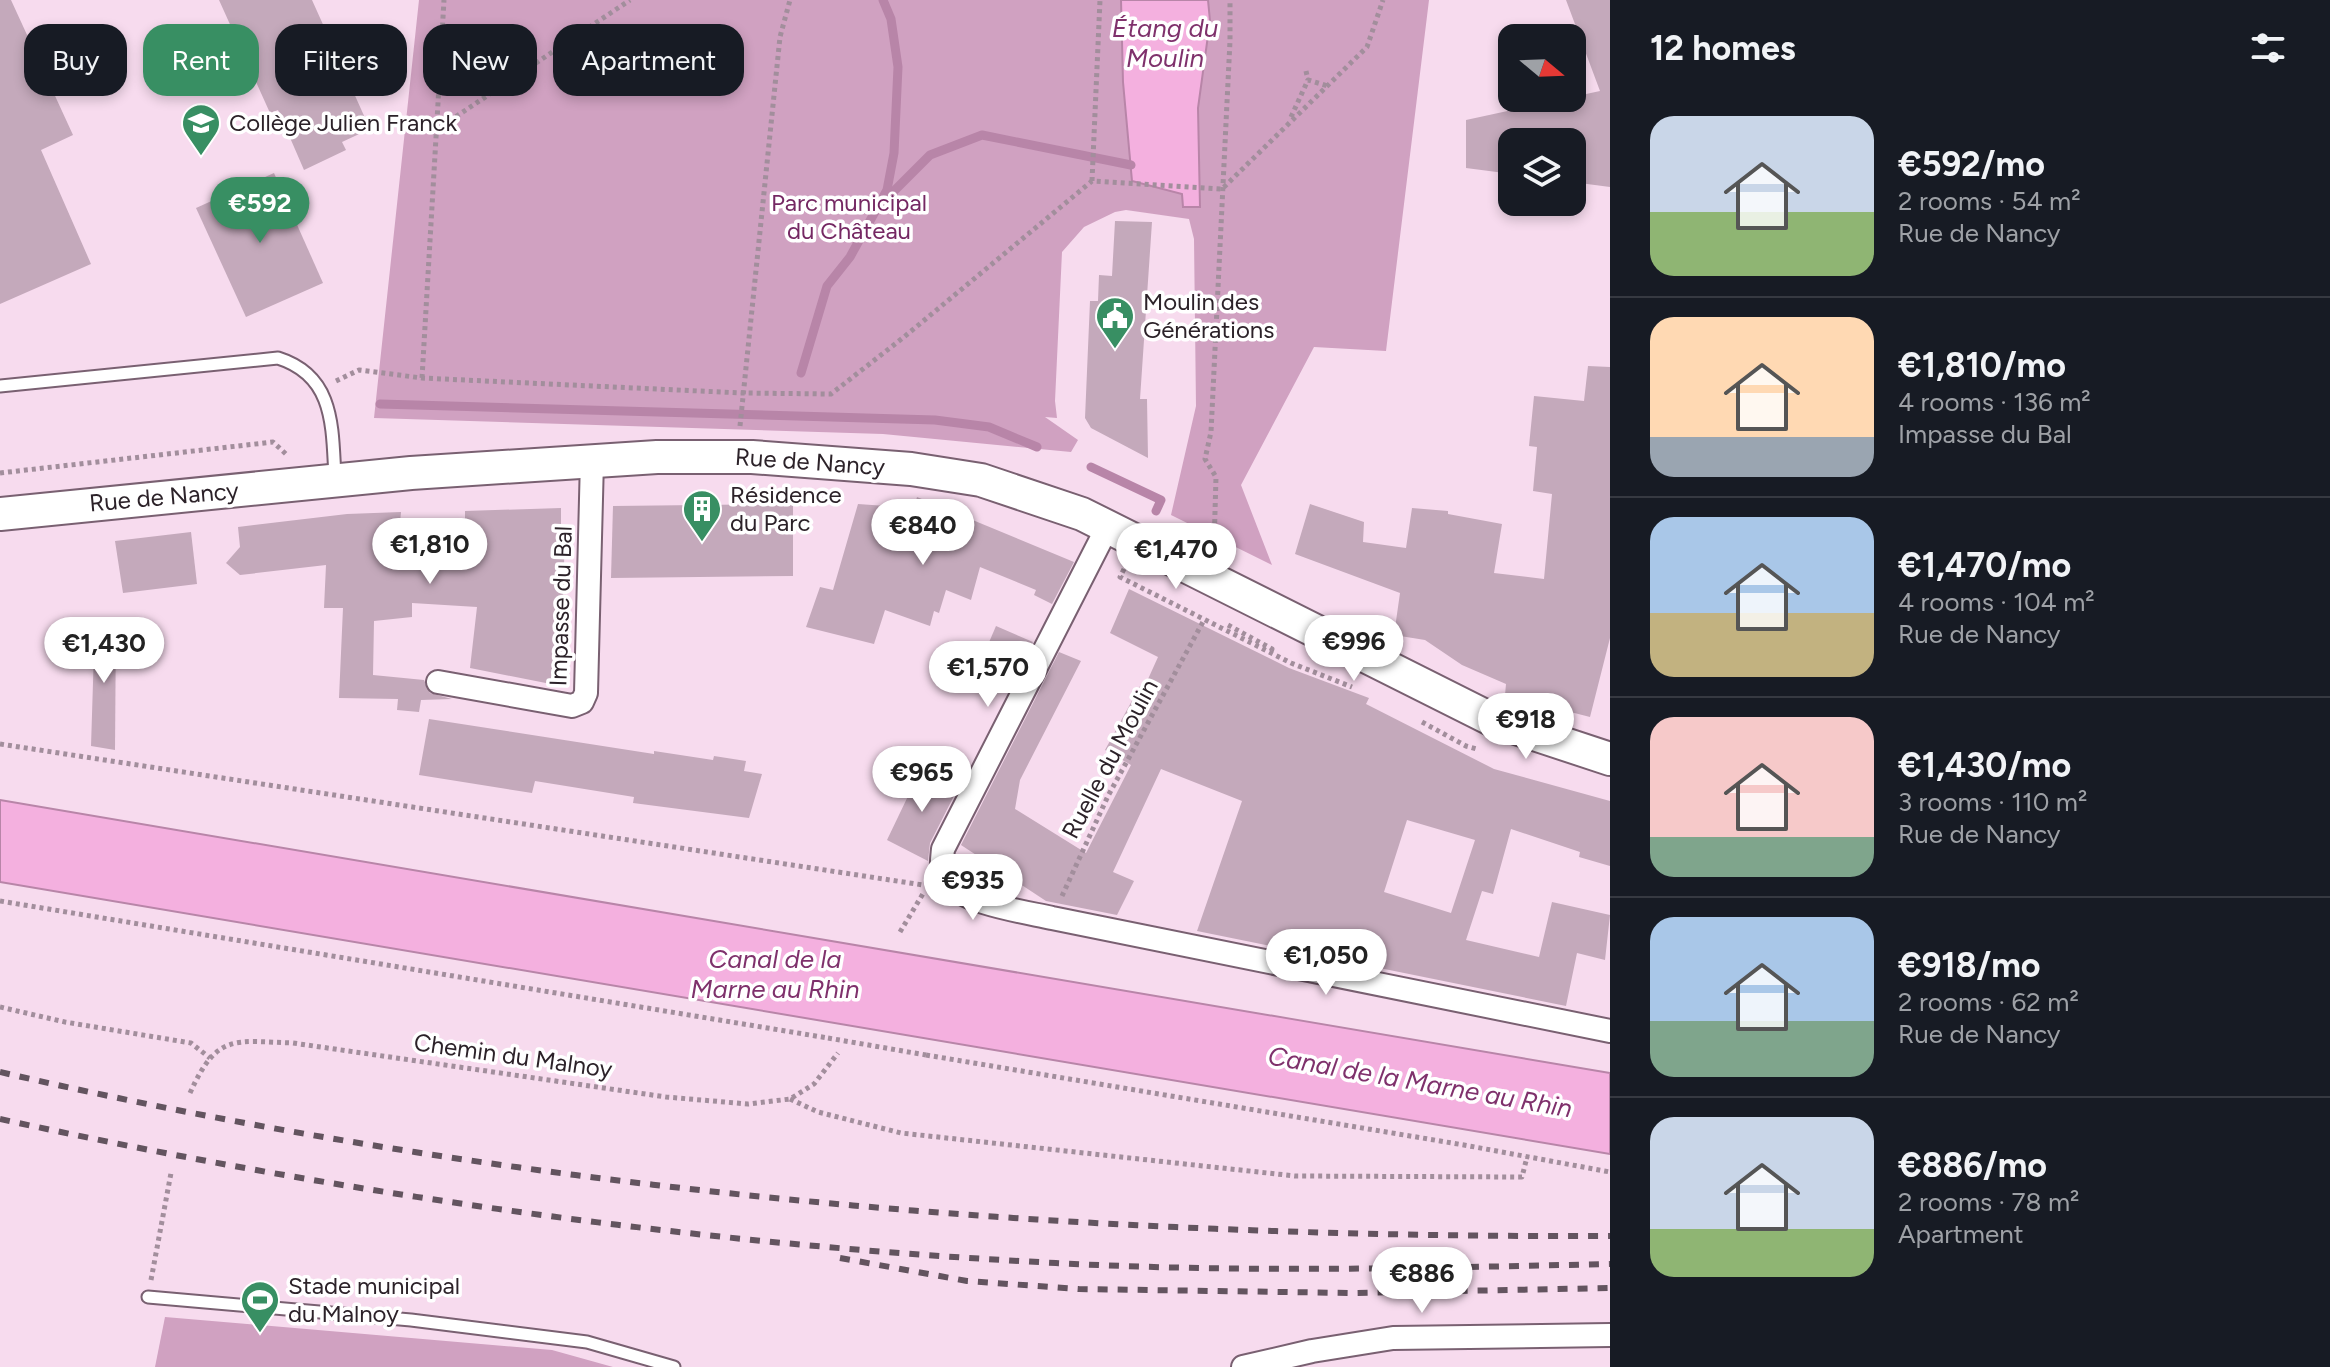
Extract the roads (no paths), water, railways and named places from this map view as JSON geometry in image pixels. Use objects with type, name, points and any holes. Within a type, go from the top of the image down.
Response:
[{"type":"main road","name":"Rue de Nancy","points":[[0,514],[335,480],[592,460],[752,457],[911,469],[981,480],[1044,498],[1108,526],[1495,721],[1610,759]]},
{"type":"street","name":"Impasse du Bal","points":[[438,682],[572,706],[582,702],[586,693],[592,460]]},
{"type":"street","points":[[1108,526],[943,849],[941,866],[947,881],[965,896],[1052,918],[1610,1031]]},
{"type":"street","points":[[1243,1367],[1312,1351],[1393,1338],[1610,1335]]},
{"type":"lane","points":[[0,386],[278,358],[293,363],[320,388],[327,402],[335,480]]},
{"type":"lane","points":[[148,1297],[411,1320],[587,1342],[674,1367]]},
{"type":"water","name":"Étang du Moulin","points":[[1121,0],[1208,0],[1210,21],[1198,108],[1200,207],[1183,207],[1182,194],[1132,181],[1123,82]]},
{"type":"water","name":"Canal de la Marne au Rhin","points":[[0,800],[1610,1073],[1610,1154],[0,882]]},
{"type":"waterway","points":[[801,373],[827,286],[850,257],[887,190],[894,153],[898,67],[891,19],[883,0]]},
{"type":"waterway","points":[[884,201],[930,155],[982,135],[1131,165]]},
{"type":"waterway","points":[[380,404],[935,420],[989,427],[1037,447]]},
{"type":"waterway","points":[[1091,467],[1161,500],[1156,511]]},
{"type":"railway","points":[[0,1072],[198,1114],[398,1149],[599,1178],[800,1200],[1002,1217],[1205,1228],[1407,1235],[1610,1236]]},
{"type":"railway","points":[[0,1119],[262,1171],[393,1193],[657,1230],[790,1244],[1056,1263],[1194,1268],[1610,1264]]},
{"type":"railway","points":[[840,1258],[967,1281],[1079,1289],[1353,1293],[1610,1288]]},
{"type":"place","name":"Collège Julien Franck","points":[[201,157]]},
{"type":"place","name":"Moulin des Générations","points":[[1115,350]]},
{"type":"place","name":"Résidence du Parc","points":[[702,543]]},
{"type":"place","name":"Stade municipal du Malnoy","points":[[260,1334]]},
{"type":"park label","name":"Parc municipal du Château","points":[[849,217]]}]
